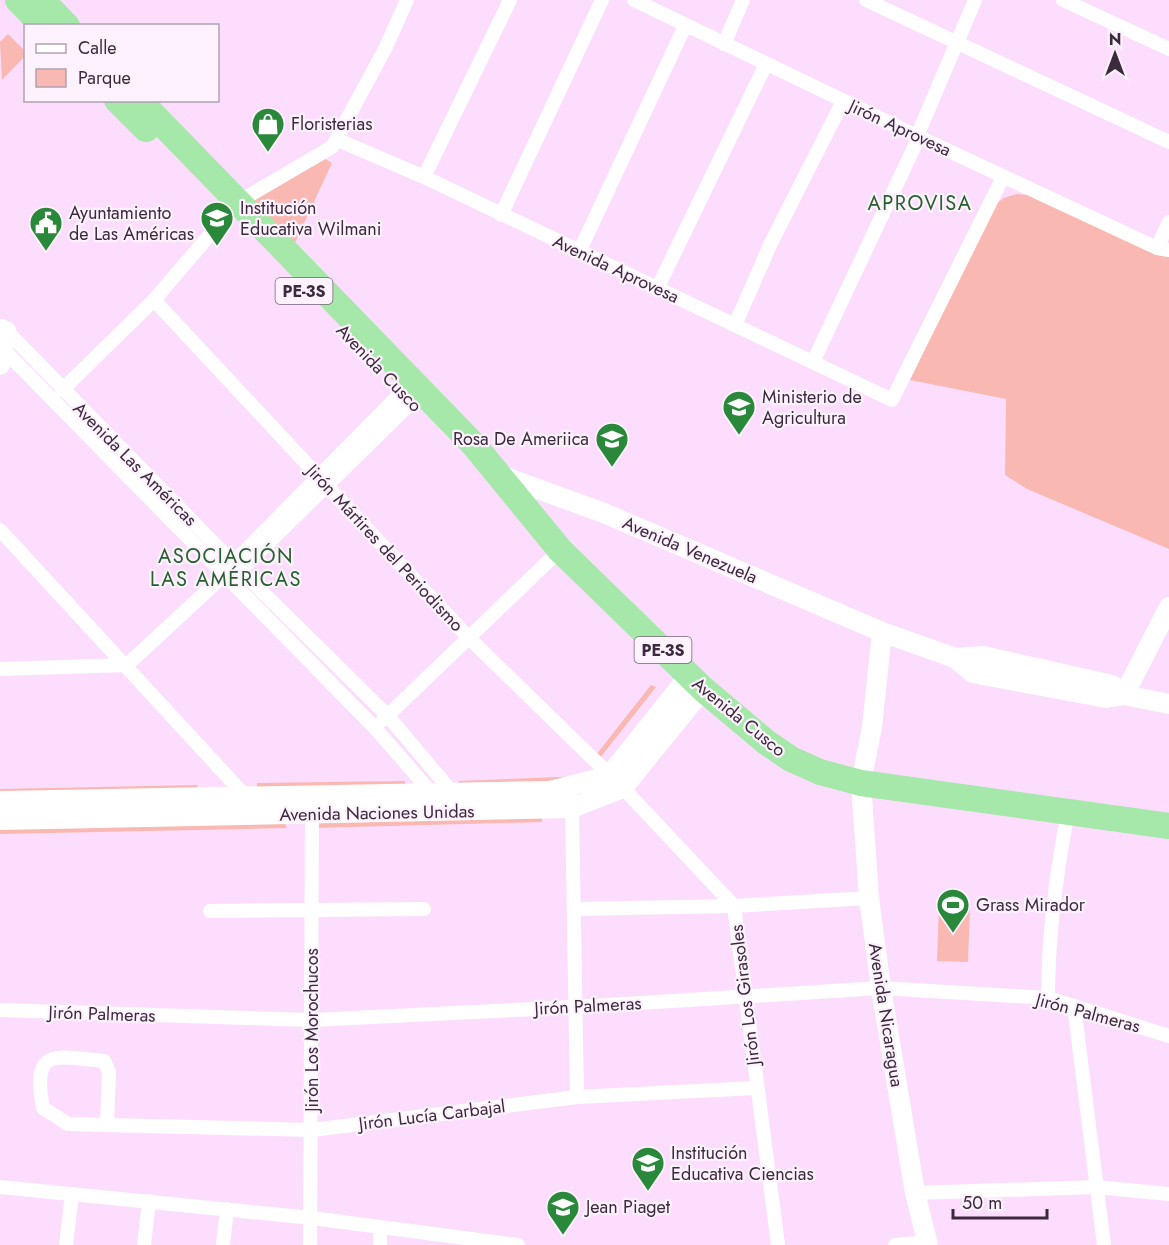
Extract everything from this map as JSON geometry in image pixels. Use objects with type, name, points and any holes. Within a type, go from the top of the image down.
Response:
[{"type":"highway","points":[[18,0],[41,24]]},
{"type":"highway","points":[[42,0],[65,24]]},
{"type":"highway","name":"Avenida Cusco","points":[[119,102],[233,208],[474,445],[560,550],[696,683],[766,742],[791,759],[820,772],[861,783],[1169,825]]},
{"type":"highway","name":"Avenida Cusco","points":[[141,102],[233,208],[407,397],[473,461],[496,474]]},
{"type":"street","points":[[62,390],[154,300],[233,208],[332,147],[338,140],[407,0]]},
{"type":"street","points":[[423,177],[510,0]]},
{"type":"street","points":[[501,215],[602,0]]},
{"type":"street","name":"Jirón Aprovesa","points":[[634,0],[918,137],[1163,249]]},
{"type":"street","points":[[724,44],[742,0]]},
{"type":"street","points":[[866,0],[1169,142]]},
{"type":"street","points":[[813,362],[918,137],[975,0]]},
{"type":"street","points":[[1064,0],[1169,49]]},
{"type":"street","points":[[579,252],[685,26]]},
{"type":"street","points":[[657,289],[766,64]]},
{"type":"street","points":[[735,325],[771,243],[843,101]]},
{"type":"street","name":"Avenida Aprovesa","points":[[338,140],[423,177],[892,400],[1003,177]]},
{"type":"street","points":[[1163,249],[1169,222]]},
{"type":"street","name":"Jirón Mártires del Periodismo","points":[[154,300],[468,638],[616,782]]},
{"type":"street","name":"Avenida Las Américas","points":[[2,343],[62,390],[388,716],[468,811]]},
{"type":"street","name":"Avenida Las Américas","points":[[2,343],[222,574],[375,728],[447,812]]},
{"type":"street","points":[[0,669],[127,665],[222,574],[235,565],[241,555],[323,481],[407,397]]},
{"type":"street","name":"Avenida Venezuela","points":[[496,474],[604,513],[882,632],[955,658],[974,673],[1106,698],[1124,696],[1169,704]]},
{"type":"street","points":[[0,530],[127,665],[251,807]]},
{"type":"street","points":[[375,728],[560,550]]},
{"type":"street","points":[[1124,696],[1168,612]]},
{"type":"street","points":[[861,783],[872,727],[882,632]]},
{"type":"street","name":"Avenida Naciones Unidas","points":[[0,801],[251,807],[312,815],[572,808],[616,782],[696,683]]},
{"type":"street","name":"Avenida Naciones Unidas","points":[[0,820],[251,807],[453,792],[550,791],[616,782]]},
{"type":"street","name":"Jirón Los Girasoles","points":[[616,782],[735,906],[756,1088],[778,1245]]},
{"type":"street","name":"Avenida Nicaragua","points":[[861,783],[869,898],[880,988],[915,1193],[928,1243]]},
{"type":"street","points":[[569,787],[572,808],[577,1096]]},
{"type":"street","points":[[1048,998],[1048,941],[1057,865],[1068,812]]},
{"type":"street","name":"Jirón Los Morochucos","points":[[310,1245],[312,1218],[312,815]]},
{"type":"street","points":[[574,909],[735,906],[869,898]]},
{"type":"street","points":[[210,911],[424,909]]},
{"type":"street","name":"Jirón Palmeras","points":[[0,1010],[312,1020],[576,1007],[880,988],[1048,998],[1169,1036]]},
{"type":"street","points":[[1074,1006],[1104,1245]]},
{"type":"street","name":"Jirón Lucía Carbajal","points":[[107,1125],[109,1072],[104,1061],[60,1057],[48,1059],[43,1065],[40,1096],[43,1108],[68,1124],[312,1131],[577,1096],[756,1088]]},
{"type":"street","points":[[0,1187],[312,1218],[380,1227],[444,1240],[518,1245]]},
{"type":"street","points":[[915,1193],[1096,1187],[1169,1194]]},
{"type":"street","points":[[66,1245],[72,1194]]},
{"type":"street","points":[[144,1245],[149,1202]]},
{"type":"street","points":[[223,1245],[227,1209]]},
{"type":"street","points":[[380,1227],[380,1245]]},
{"type":"street","points":[[895,1245],[928,1243]]},
{"type":"green space","points":[[8,34],[24,50],[24,57],[2,80],[0,42]]},
{"type":"green space","points":[[325,159],[332,163],[292,249],[245,201]]},
{"type":"green space","points":[[1017,194],[1028,195],[1169,254],[1169,549],[1027,489],[1005,475],[1006,399],[910,380],[993,206],[1004,198]]},
{"type":"green space","points":[[651,685],[656,687],[596,763],[592,760]]},
{"type":"green space","points":[[587,776],[588,780],[458,783],[459,781]]},
{"type":"green space","points":[[405,781],[405,784],[257,790],[257,783]]},
{"type":"green space","points":[[197,785],[198,790],[0,796],[0,789]]},
{"type":"green space","points":[[542,815],[542,822],[314,828],[314,820]]},
{"type":"green space","points":[[285,820],[286,828],[0,834],[0,826]]},
{"type":"green space","name":"Grass Mirador","points":[[939,905],[970,906],[968,962],[937,961]]},
{"type":"place","name":"Floristerias","points":[[268,153]]},
{"type":"place","name":"Institución Educativa Wilmani","points":[[217,247]]},
{"type":"place","name":"Ayuntamiento de Las Américas","points":[[46,252]]},
{"type":"place","name":"Ministerio de Agricultura","points":[[739,436]]},
{"type":"place","name":"Rosa De Ameriica","points":[[612,468]]},
{"type":"place","name":"Grass Mirador","points":[[953,934]]},
{"type":"place","name":"Institución Educativa Ciencias","points":[[648,1192]]},
{"type":"place","name":"Jean Piaget","points":[[563,1236]]},
{"type":"district","name":"APROVISA","points":[[920,203]]},
{"type":"district","name":"ASOCIACIÓN LAS AMÉRICAS","points":[[226,568]]}]
